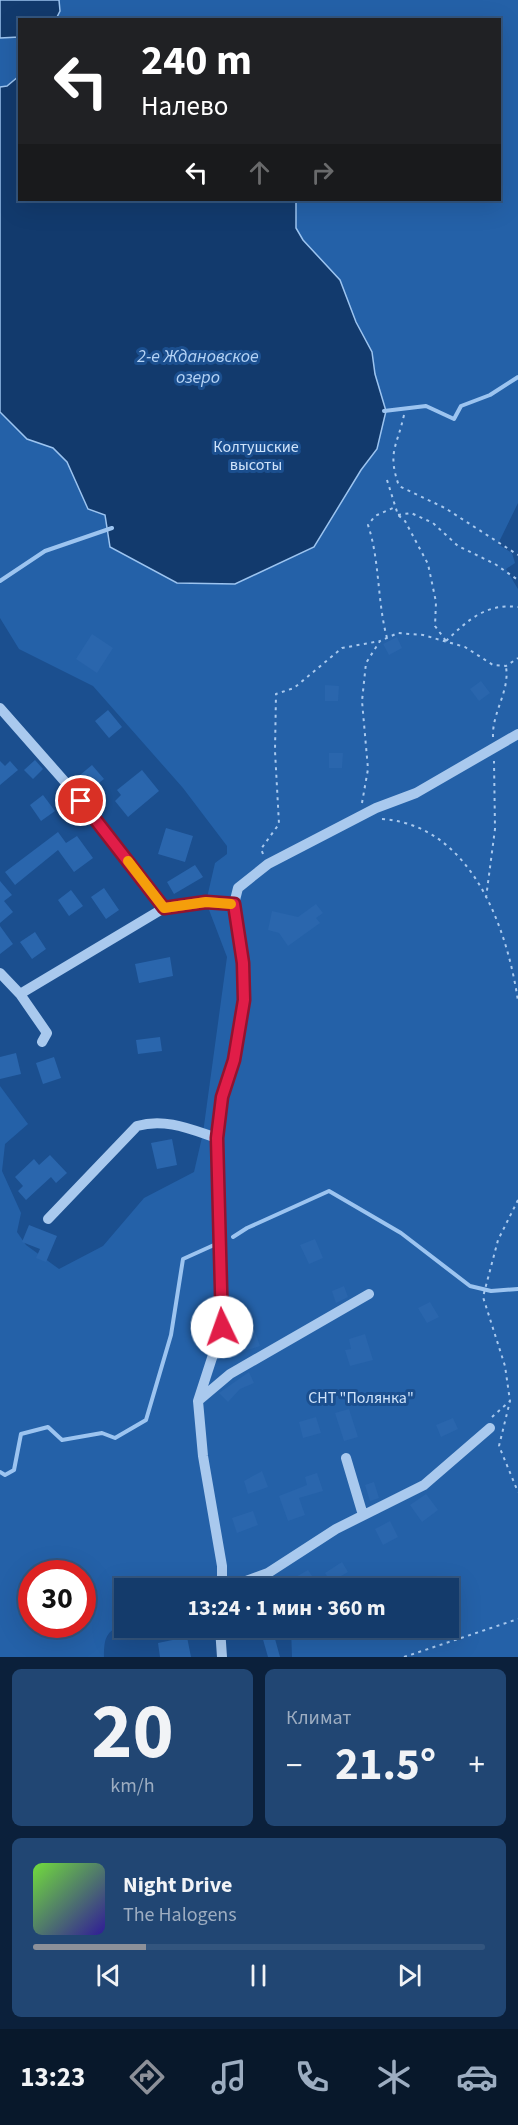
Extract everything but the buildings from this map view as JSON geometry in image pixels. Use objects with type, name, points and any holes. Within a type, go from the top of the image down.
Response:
[{"type":"street","points":[[0,708],[66,783],[164,908]]},
{"type":"street","points":[[222,1578],[222,1566],[203,1456],[198,1401],[222,1327],[217,1138],[222,1097],[234,1060],[244,1000],[243,963],[234,904],[238,888],[268,864],[358,817],[416,793],[518,734]]},
{"type":"street","points":[[20,994],[164,908],[206,902],[234,904]]},
{"type":"street","points":[[0,973],[20,994],[47,1033],[42,1042]]},
{"type":"street","points":[[48,1219],[137,1126],[166,1122],[217,1138]]},
{"type":"street","points":[[198,1401],[230,1374],[369,1294]]},
{"type":"street","points":[[254,1578],[268,1573],[363,1515],[424,1485],[490,1428]]},
{"type":"street","points":[[346,1458],[363,1515]]},
{"type":"street","points":[[221,1638],[222,1657]]},
{"type":"path","points":[[405,415],[393,450],[392,467],[399,486],[445,508],[518,555]]},
{"type":"path","points":[[387,480],[398,515],[405,521],[428,564],[436,602],[435,626],[446,640]]},
{"type":"path","points":[[387,638],[381,615],[373,541],[368,525],[375,516],[395,507]]},
{"type":"path","points":[[398,515],[411,513],[433,523],[458,546],[495,564],[518,580]]},
{"type":"path","points":[[446,640],[468,620],[500,605],[518,607]]},
{"type":"path","points":[[268,864],[261,849],[279,824],[275,752],[276,694],[294,688],[342,648],[380,641],[398,633],[446,640],[465,647],[493,665],[506,666],[518,658]]},
{"type":"path","points":[[380,641],[366,663],[362,701],[368,769],[358,817],[395,820],[447,845],[468,866],[502,931],[512,963],[518,1001]]},
{"type":"path","points":[[486,898],[495,829],[492,720],[506,685],[506,666]]},
{"type":"path","points":[[518,1200],[498,1240],[484,1285],[483,1297],[505,1366],[510,1401],[499,1446],[518,1492]]},
{"type":"path","points":[[490,1428],[494,1414],[510,1401]]},
{"type":"path","points":[[404,1657],[518,1619]]},
{"type":"green space","name":"Колтушские высоты","points":[[0,0],[518,0],[518,503],[498,544],[512,553],[515,563],[506,569],[518,589],[518,1657],[292,1657],[291,1638],[459,1638],[459,1578],[114,1578],[114,1629],[107,1636],[104,1657],[0,1657],[0,1086],[28,1124],[5,1144],[2,1171],[21,1213],[17,1232],[26,1245],[59,1269],[103,1246],[144,1198],[194,1172],[203,1133],[227,957],[206,902],[215,863],[227,854],[227,846],[183,788],[93,686],[19,649],[0,618]]},
{"type":"water","points":[[0,0],[59,0],[60,11],[56,18],[18,18],[18,37],[0,38]]},
{"type":"water","name":"2-е Ждановское озеро","points":[[18,77],[18,201],[296,201],[296,228],[303,240],[340,280],[356,322],[372,352],[375,374],[386,411],[377,449],[361,470],[314,547],[235,584],[177,583],[110,547],[105,515],[88,509],[67,462],[53,448],[27,439],[0,412],[0,87],[7,86]]},
{"type":"waterway","points":[[384,411],[426,406],[454,419],[461,406],[490,395],[518,377]]},
{"type":"waterway","points":[[0,581],[45,551],[112,528]]},
{"type":"waterway","points":[[233,1237],[247,1228],[329,1191],[401,1233],[470,1286],[491,1291],[518,1289]]},
{"type":"waterway","points":[[0,1472],[5,1475],[14,1470],[21,1434],[48,1427],[62,1440],[102,1433],[115,1438],[146,1420],[171,1335],[183,1259],[214,1245]]},
{"type":"slow traffic","points":[[128,861],[164,908],[206,902],[231,904]]},
{"type":"route","points":[[81,801],[164,908],[206,902],[234,904],[243,963],[244,1000],[234,1060],[222,1097],[217,1138],[222,1327]]},
{"type":"park label","name":"СНТ \"Полянка\"","points":[[361,1398]]}]
